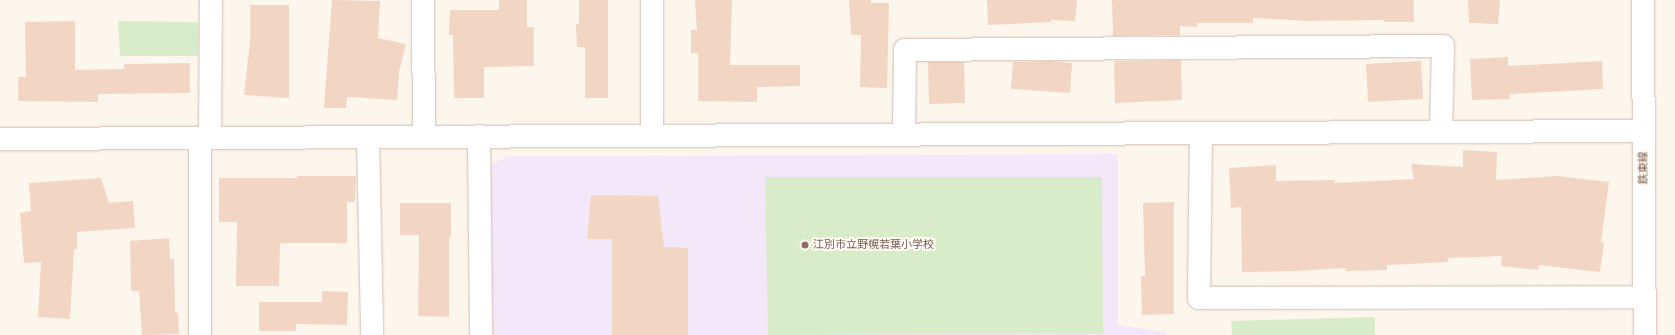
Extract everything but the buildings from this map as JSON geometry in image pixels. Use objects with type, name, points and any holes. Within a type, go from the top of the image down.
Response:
[{"type":"street","points":[[200,335],[205,138],[211,0]]},
{"type":"street","points":[[423,0],[424,137]]},
{"type":"street","points":[[652,0],[652,136]]},
{"type":"street","name":"鉄東線","points":[[1643,0],[1645,335]]},
{"type":"street","points":[[904,134],[905,50],[1435,46],[1442,46],[1441,132]]},
{"type":"street","points":[[0,139],[1644,131]]},
{"type":"street","points":[[1201,133],[1199,298],[1645,297]]},
{"type":"street","points":[[478,136],[480,335]]},
{"type":"street","points":[[368,137],[372,335]]},
{"type":"shaded area","name":"江別市立野幌若葉小学校","points":[[1118,154],[1118,325],[1166,332],[1166,335],[493,335],[490,165],[508,156]]},
{"type":"green space","points":[[118,21],[198,22],[198,56],[120,56]]},
{"type":"green space","points":[[765,177],[1102,177],[1103,334],[768,335]]},
{"type":"green space","points":[[1375,317],[1375,335],[1232,335],[1231,321]]},
{"type":"place","name":"江別市立野幌若葉小学校","points":[[805,245]]}]
